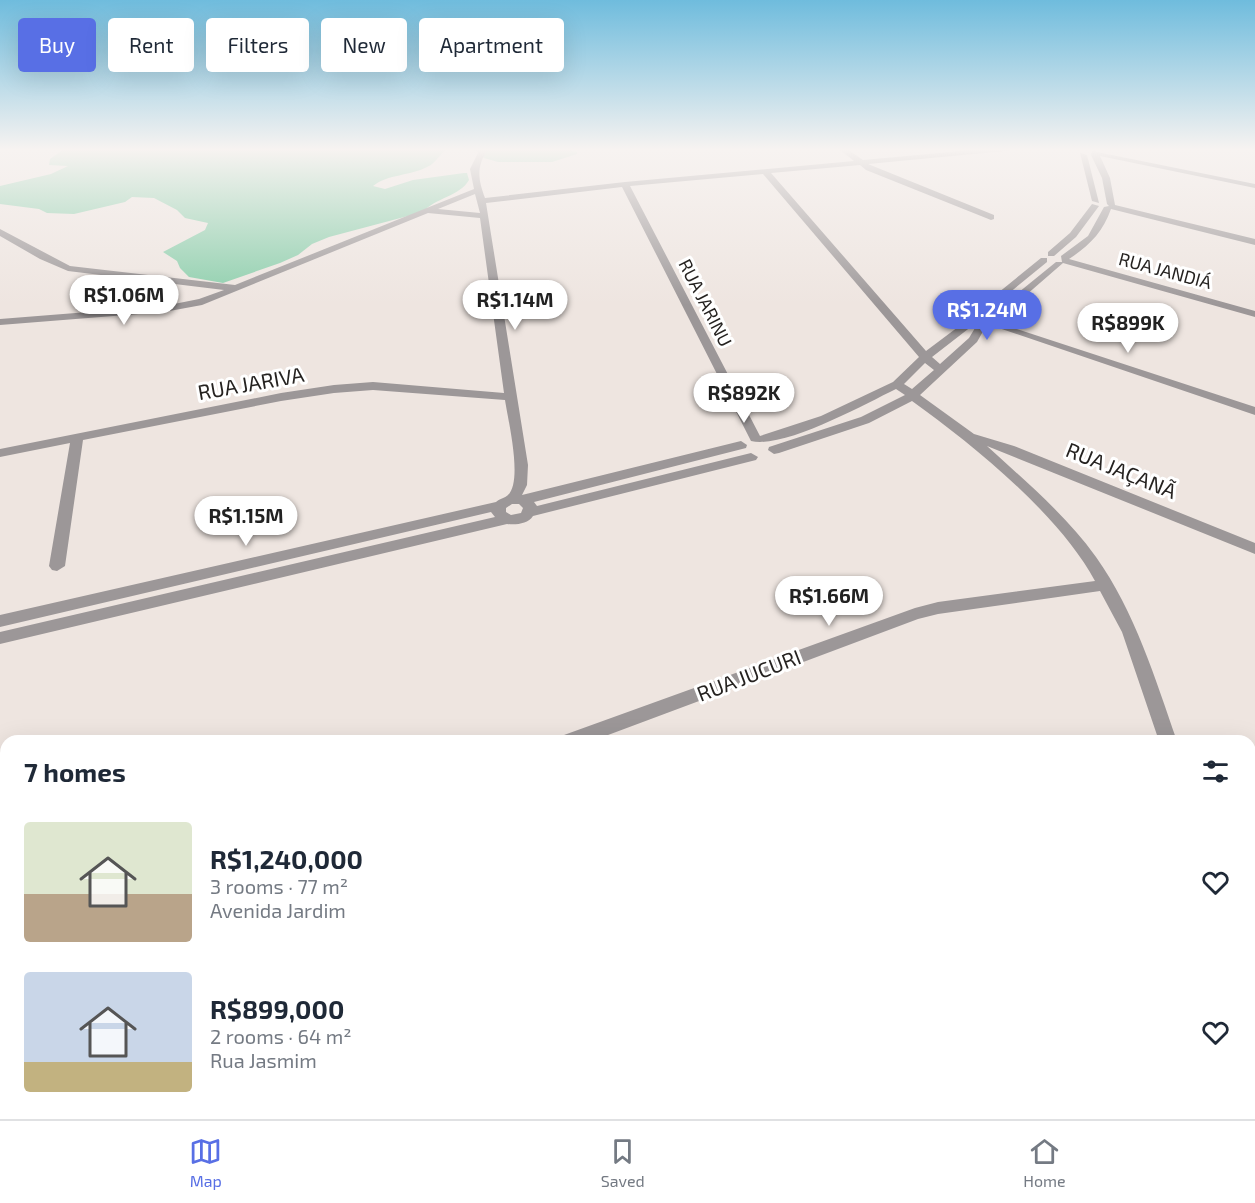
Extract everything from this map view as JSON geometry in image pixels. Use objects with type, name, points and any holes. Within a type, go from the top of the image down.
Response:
[{"type":"street","points":[[0,322],[164,309],[202,302],[423,211],[460,201]]},
{"type":"street","points":[[0,621],[503,513],[520,519],[521,465],[481,201]]},
{"type":"street","name":"RUA JARINU","points":[[634,201],[760,439],[773,446],[774,450]]},
{"type":"street","points":[[791,201],[926,357],[940,369]]},
{"type":"street","points":[[950,201],[991,217]]},
{"type":"street","points":[[522,504],[741,445],[748,439],[760,439],[825,419],[897,384],[926,357],[982,322],[1083,247],[1103,224],[1110,201]]},
{"type":"street","points":[[503,513],[505,501],[522,504],[751,457],[766,457],[774,450],[866,420],[913,395],[973,340],[982,322],[1073,235],[1096,204],[1255,242]]},
{"type":"street","points":[[423,211],[483,216]]},
{"type":"street","points":[[0,232],[68,268],[240,288]]},
{"type":"street","name":"RUA JANDIÁ","points":[[1048,257],[1255,314]]},
{"type":"street","points":[[982,322],[1255,411]]},
{"type":"street","points":[[897,384],[969,436],[1055,517],[1086,555],[1130,632],[1166,735]]},
{"type":"street","name":"RUA JARIVA","points":[[0,453],[280,397],[334,389],[373,386],[511,397]]},
{"type":"street","name":"RUA JAÇANÃ","points":[[969,436],[1009,449],[1255,549]]},
{"type":"street","points":[[57,566],[77,439]]},
{"type":"street","points":[[741,445],[745,454],[751,457]]},
{"type":"street","points":[[0,638],[503,513]]},
{"type":"street","name":"RUA JUCURI","points":[[587,735],[915,614],[938,608],[1035,597],[1105,585]]},
{"type":"green space","points":[[0,201],[126,201],[74,214],[47,213],[39,209],[0,204]]},
{"type":"green space","points":[[160,201],[438,201],[423,212],[329,237],[280,263],[223,283],[189,277],[177,261],[163,252],[205,230],[208,223],[185,218],[177,210]]}]
